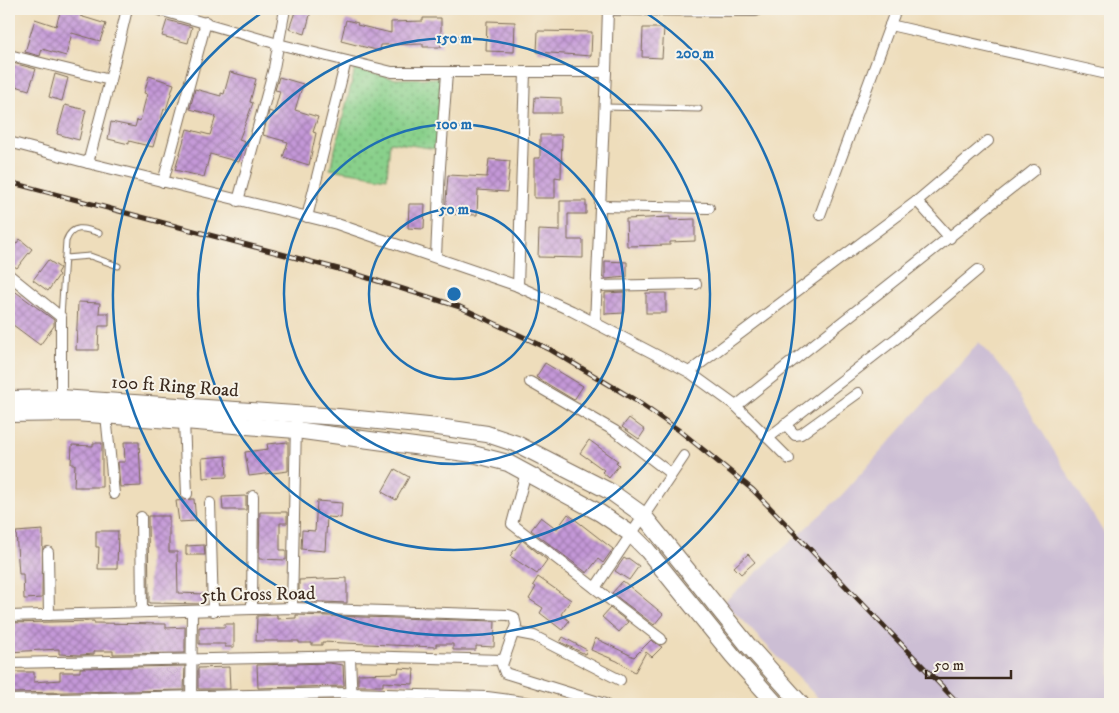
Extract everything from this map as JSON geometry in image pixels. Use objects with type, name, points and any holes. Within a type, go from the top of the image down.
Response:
[{"type":"main road","name":"100 ft Ring Road","points":[[9,399],[61,398],[338,417],[438,426],[487,434],[517,444],[611,492],[643,515],[747,644],[801,704]]},
{"type":"main road","points":[[9,414],[75,413],[296,430],[473,454],[508,463],[600,513],[631,534],[647,550],[733,656],[776,704]]},
{"type":"street","points":[[88,163],[127,9]]},
{"type":"street","points":[[156,9],[278,44],[392,72],[606,72]]},
{"type":"street","points":[[238,201],[274,68],[285,9]]},
{"type":"street","points":[[595,323],[608,9],[756,11]]},
{"type":"street","points":[[820,215],[896,9]]},
{"type":"street","points":[[163,182],[206,22]]},
{"type":"street","points":[[890,25],[1107,74]]},
{"type":"street","points":[[9,55],[110,80]]},
{"type":"street","points":[[307,217],[346,61]]},
{"type":"street","points":[[518,286],[525,72]]},
{"type":"street","points":[[436,257],[447,73]]},
{"type":"street","points":[[689,372],[917,201],[988,141]]},
{"type":"street","points":[[9,142],[238,201],[337,224],[518,286],[595,323],[689,372],[736,406],[789,459]]},
{"type":"street","points":[[736,406],[1034,170]]},
{"type":"street","points":[[917,201],[950,238]]},
{"type":"street","points":[[600,206],[709,208]]},
{"type":"street","points":[[768,438],[898,337],[978,270]]},
{"type":"street","points":[[9,275],[57,311],[61,317],[61,398]]},
{"type":"street","points":[[596,286],[696,284]]},
{"type":"street","points":[[530,382],[615,431],[670,473]]},
{"type":"street","points":[[786,424],[795,435],[801,434],[858,394]]},
{"type":"street","points":[[292,608],[296,414]]},
{"type":"street","points":[[106,415],[114,494]]},
{"type":"street","points":[[184,421],[187,494]]},
{"type":"street","points":[[595,588],[670,473],[684,456]]},
{"type":"street","points":[[526,472],[512,524],[661,638]]},
{"type":"street","points":[[252,609],[253,496]]},
{"type":"street","points":[[210,503],[213,611]]},
{"type":"street","points":[[141,517],[142,612]]},
{"type":"street","points":[[48,552],[49,615]]},
{"type":"street","name":"5th Cross Road","points":[[9,616],[292,608],[508,615],[516,619],[513,632]]},
{"type":"street","points":[[191,700],[192,611]]},
{"type":"street","points":[[605,704],[505,673],[502,669],[503,660],[513,632],[534,636],[620,680]]},
{"type":"street","points":[[350,657],[352,704]]},
{"type":"street","points":[[9,663],[192,658],[350,657],[503,660]]},
{"type":"street","points":[[9,700],[191,700],[351,693],[487,697],[539,704]]},
{"type":"lane","points":[[604,107],[699,109]]},
{"type":"lane","points":[[61,317],[66,241],[69,234],[75,229],[84,228],[99,233]]},
{"type":"lane","points":[[65,258],[90,256],[118,266]]},
{"type":"shaded area","points":[[979,342],[1010,379],[1110,543],[1110,704],[824,704],[724,602],[840,497]]},
{"type":"green space","points":[[355,69],[396,79],[441,78],[436,149],[390,142],[387,178],[330,169]]},
{"type":"building","points":[[61,9],[82,9],[80,16],[106,24],[100,41],[72,33],[66,56],[42,49],[40,56],[25,52],[35,19],[56,26]]},
{"type":"building","points":[[296,9],[311,11],[305,34],[289,29]]},
{"type":"building","points":[[423,18],[441,18],[441,47],[423,47],[423,44],[381,45],[380,51],[341,41],[346,20],[358,23],[357,25],[391,33],[391,22],[423,21]]},
{"type":"building","points":[[167,20],[192,27],[188,43],[162,36]]},
{"type":"building","points":[[487,21],[515,22],[514,52],[486,51]]},
{"type":"building","points":[[643,28],[664,28],[662,58],[642,57]]},
{"type":"building","points":[[538,31],[592,32],[591,56],[537,52]]},
{"type":"building","points":[[9,62],[36,69],[29,90],[9,84]]},
{"type":"building","points":[[230,72],[256,79],[250,102],[253,103],[239,140],[245,142],[239,162],[210,154],[204,177],[175,170],[187,129],[210,135],[216,116],[190,109],[195,89],[221,96],[221,93],[224,94]]},
{"type":"building","points":[[55,74],[68,78],[62,101],[49,97]]},
{"type":"building","points":[[149,76],[174,84],[166,110],[164,109],[153,147],[129,141],[129,144],[108,139],[111,122],[135,127],[137,120],[140,121],[147,94],[144,93]]},
{"type":"building","points":[[279,77],[303,84],[295,110],[318,117],[313,132],[316,133],[309,165],[283,157],[288,142],[263,135],[269,111],[274,113],[280,91],[275,90]]},
{"type":"building","points":[[535,97],[561,98],[561,113],[534,113]]},
{"type":"building","points":[[65,105],[86,110],[79,140],[57,134]]},
{"type":"building","points":[[540,135],[562,135],[561,178],[555,177],[555,198],[534,198],[534,158],[540,158]]},
{"type":"building","points":[[489,159],[510,161],[507,192],[478,190],[477,215],[445,214],[448,175],[487,177]]},
{"type":"building","points":[[560,201],[586,201],[586,214],[568,214],[568,240],[583,240],[583,258],[538,257],[539,230],[560,231]]},
{"type":"building","points":[[409,204],[425,204],[424,229],[408,228]]},
{"type":"building","points":[[670,217],[670,220],[695,219],[695,241],[670,242],[670,245],[627,246],[626,219]]},
{"type":"building","points":[[20,239],[32,249],[17,268],[9,263],[9,253]]},
{"type":"building","points":[[48,260],[60,268],[57,273],[59,275],[48,291],[33,280]]},
{"type":"building","points":[[605,261],[627,262],[627,277],[605,279]]},
{"type":"building","points":[[9,287],[54,320],[54,326],[40,345],[9,322]]},
{"type":"building","points":[[624,292],[624,313],[605,314],[605,293]]},
{"type":"building","points":[[646,293],[666,293],[666,313],[646,313]]},
{"type":"building","points":[[78,302],[100,303],[99,313],[109,313],[109,326],[99,326],[98,350],[76,350]]},
{"type":"building","points":[[545,363],[583,386],[574,400],[536,377]]},
{"type":"building","points":[[629,418],[645,430],[639,439],[622,427]]},
{"type":"building","points":[[589,440],[618,461],[616,462],[619,465],[609,478],[602,472],[604,470],[580,453]]},
{"type":"building","points":[[124,442],[139,442],[141,486],[120,487],[118,462],[125,462]]},
{"type":"building","points":[[288,442],[288,471],[249,476],[245,452],[268,449],[267,444]]},
{"type":"building","points":[[93,443],[102,443],[102,487],[74,487],[75,464],[71,464],[72,445],[93,446]]},
{"type":"building","points":[[226,456],[227,477],[203,478],[202,458]]},
{"type":"building","points":[[395,469],[409,477],[396,500],[382,492]]},
{"type":"building","points":[[246,496],[246,510],[223,510],[222,497]]},
{"type":"building","points":[[194,499],[196,521],[179,522],[176,501]]},
{"type":"building","points":[[317,501],[342,503],[341,518],[327,517],[325,551],[301,549],[302,530],[315,531]]},
{"type":"building","points":[[260,512],[287,512],[287,523],[280,523],[280,550],[286,550],[286,560],[259,559]]},
{"type":"building","points":[[568,514],[613,549],[603,563],[598,559],[587,573],[531,530],[541,517],[557,529]]},
{"type":"building","points":[[148,516],[169,516],[169,552],[177,552],[178,593],[205,594],[204,604],[149,603]]},
{"type":"building","points":[[43,530],[42,598],[24,599],[23,574],[19,574],[16,532]]},
{"type":"building","points":[[96,531],[118,531],[117,569],[98,569],[99,547],[96,547]]},
{"type":"building","points":[[522,540],[547,560],[537,574],[510,556]]},
{"type":"building","points":[[204,545],[205,555],[186,555],[186,546]]},
{"type":"building","points":[[748,554],[755,562],[741,574],[734,567]]},
{"type":"building","points":[[624,558],[627,560],[628,558],[639,566],[629,580],[615,571]]},
{"type":"building","points":[[538,577],[571,600],[561,614],[569,621],[562,630],[540,613],[543,608],[529,599],[536,587],[533,585]]},
{"type":"building","points":[[347,578],[347,603],[299,601],[299,580]]},
{"type":"building","points":[[623,581],[663,614],[654,625],[612,593]]},
{"type":"building","points":[[610,608],[628,622],[619,632],[602,617]]},
{"type":"building","points":[[277,615],[277,619],[296,618],[296,615],[495,621],[494,647],[476,646],[476,650],[453,650],[453,644],[436,644],[436,647],[322,642],[322,645],[312,645],[312,643],[299,643],[299,641],[256,641],[257,616]]},
{"type":"building","points":[[94,621],[94,623],[166,624],[166,628],[185,627],[185,653],[113,654],[113,651],[94,651],[94,654],[80,655],[59,654],[59,649],[9,652],[9,623]]},
{"type":"building","points":[[224,624],[234,624],[234,647],[225,647],[225,644],[199,644],[199,627],[225,627]]},
{"type":"building","points":[[563,637],[587,650],[585,654],[560,642]]},
{"type":"building","points":[[595,638],[634,657],[651,640],[662,647],[652,657],[646,652],[635,672],[617,661],[591,650]]},
{"type":"building","points":[[329,663],[343,665],[344,686],[258,688],[257,665]]},
{"type":"building","points":[[185,666],[184,690],[9,693],[9,674],[17,672],[34,672],[34,682],[60,680],[60,672],[80,672],[80,668]]},
{"type":"building","points":[[229,667],[230,689],[198,689],[198,668]]},
{"type":"building","points":[[399,668],[414,669],[413,684],[383,682],[383,686],[358,686],[358,674],[398,673]]},
{"type":"building","points":[[338,700],[339,704],[258,704],[258,702]]},
{"type":"railway","points":[[9,182],[346,271],[460,307],[551,350],[635,400],[680,431],[753,490],[959,704]]}]
